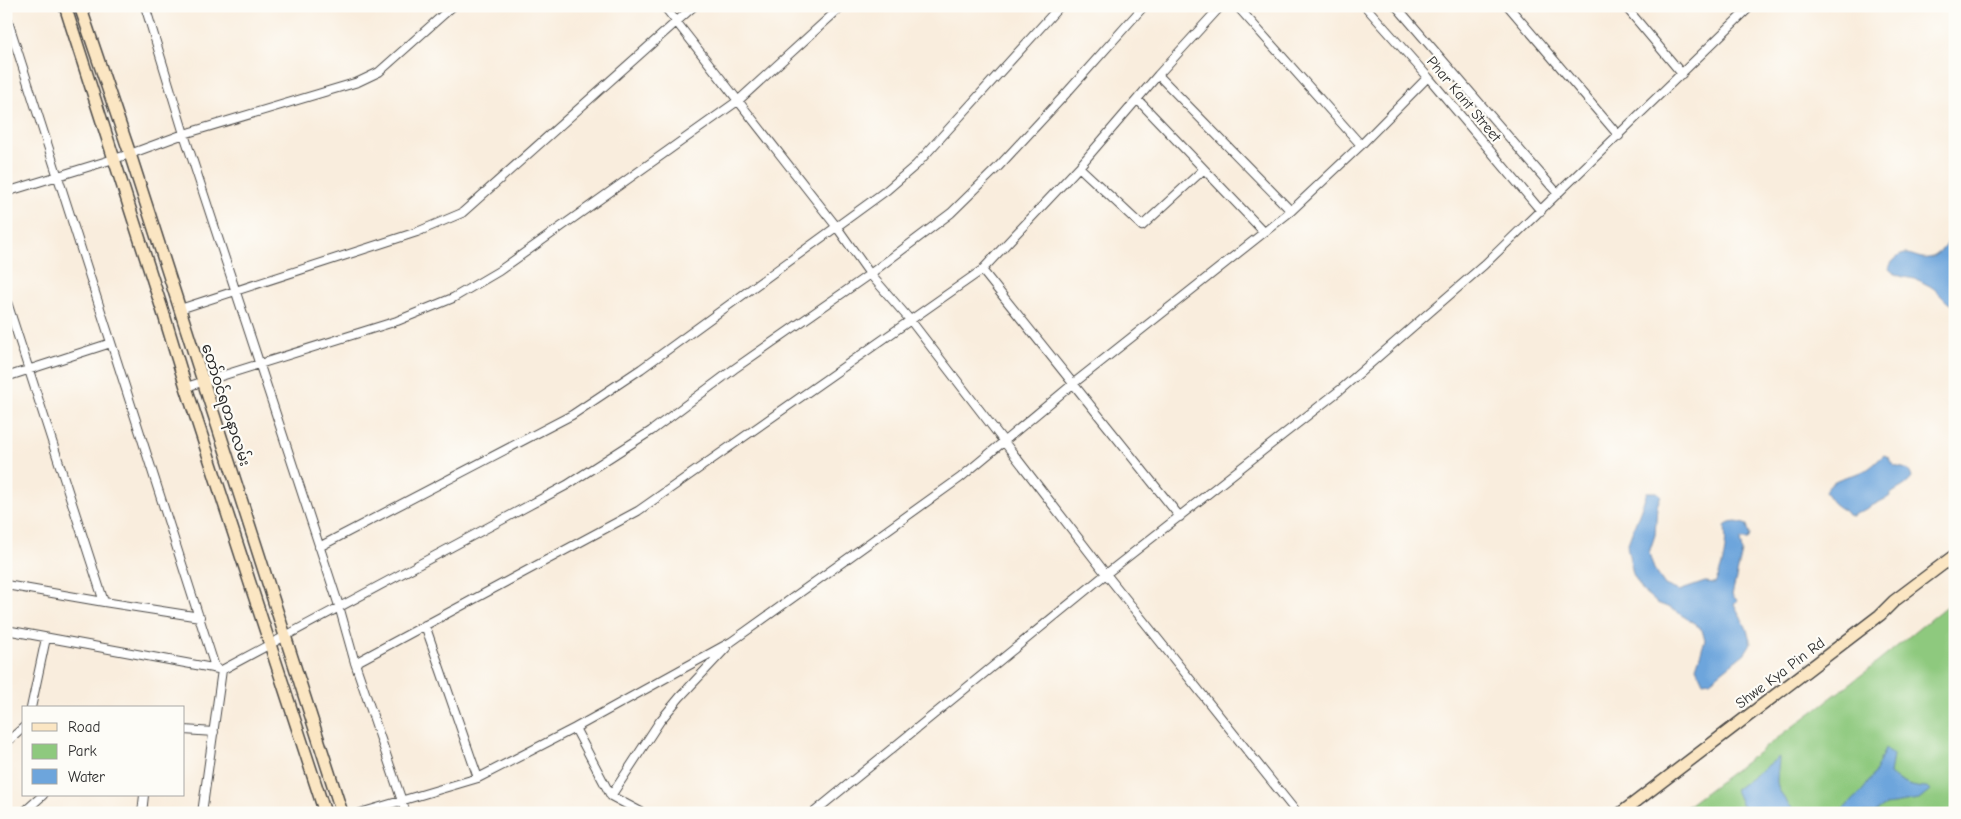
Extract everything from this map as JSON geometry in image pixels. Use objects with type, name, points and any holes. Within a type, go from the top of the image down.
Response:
[{"type":"main road","points":[[65,6],[186,387],[325,813]]},
{"type":"main road","name":"တော်ဝင်ရတနာလမ်း","points":[[80,6],[130,154],[342,813]]},
{"type":"main road","name":"Shwe Kya Pin Rd","points":[[1621,813],[1955,555]]},
{"type":"street","points":[[145,6],[184,134],[339,606],[355,663],[406,813]]},
{"type":"street","points":[[6,192],[130,154],[184,134],[358,82],[379,72],[453,6]]},
{"type":"street","points":[[664,6],[836,226],[870,274],[911,321],[1106,574],[1297,813]]},
{"type":"street","points":[[180,309],[417,232],[462,214],[694,6]]},
{"type":"street","points":[[186,387],[397,321],[453,298],[500,271],[739,100],[842,6]]},
{"type":"street","points":[[319,547],[572,415],[641,370],[887,190],[916,165],[1060,6]]},
{"type":"street","points":[[6,630],[219,669],[270,645],[339,606],[567,485],[651,431],[734,369],[870,274],[951,213],[998,167],[1056,105],[1144,6]]},
{"type":"street","points":[[355,663],[638,511],[982,270],[1079,167],[1221,6]]},
{"type":"street","points":[[1237,6],[1361,145]]},
{"type":"street","name":"Phar Kant Street","points":[[1365,6],[1541,210]]},
{"type":"street","points":[[1396,6],[1558,194]]},
{"type":"street","points":[[1508,6],[1619,136]]},
{"type":"street","points":[[813,813],[1106,574],[1340,390],[1484,265],[1751,6]]},
{"type":"street","points":[[1626,7],[1682,74]]},
{"type":"street","points":[[6,15],[111,344],[219,669],[214,732],[202,813]]},
{"type":"street","points":[[1158,76],[1291,211]]},
{"type":"street","points":[[360,813],[478,778],[575,728],[731,642],[960,478],[1074,384],[1291,211],[1361,145],[1428,77]]},
{"type":"street","points":[[1138,100],[1264,232]]},
{"type":"street","points":[[1079,167],[1142,226],[1203,170]]},
{"type":"street","points":[[982,270],[1180,517]]},
{"type":"street","points":[[6,299],[104,602]]},
{"type":"street","points":[[6,377],[111,344]]},
{"type":"street","points":[[7,583],[104,602],[200,616]]},
{"type":"street","points":[[425,625],[478,778]]},
{"type":"street","points":[[31,706],[46,638]]},
{"type":"street","points":[[611,796],[646,741],[680,697],[731,642]]},
{"type":"street","points":[[575,728],[611,796],[643,813]]},
{"type":"street","points":[[6,743],[22,729]]},
{"type":"street","points":[[185,730],[214,732]]},
{"type":"street","points":[[23,813],[42,796]]},
{"type":"street","points":[[142,813],[144,796]]},
{"type":"green space","points":[[1955,599],[1955,813],[1678,813],[1868,670]]},
{"type":"water","points":[[1955,227],[1955,306],[1951,305],[1930,286],[1898,275],[1889,269],[1892,262],[1905,254],[1924,258],[1933,257],[1941,251]]},
{"type":"water","points":[[1884,455],[1889,457],[1894,465],[1907,470],[1912,478],[1889,497],[1852,516],[1835,505],[1825,492],[1827,487],[1835,481],[1865,471]]},
{"type":"water","points":[[1647,492],[1657,492],[1661,495],[1657,506],[1655,535],[1649,553],[1654,569],[1665,585],[1679,591],[1705,582],[1715,583],[1724,555],[1726,541],[1725,526],[1736,522],[1747,525],[1750,535],[1748,540],[1740,540],[1742,552],[1732,595],[1737,600],[1734,604],[1746,627],[1751,643],[1745,653],[1710,681],[1703,682],[1696,667],[1705,640],[1702,630],[1670,608],[1657,603],[1643,591],[1633,574],[1627,546]]},
{"type":"water","points":[[1885,748],[1893,755],[1890,774],[1907,784],[1927,788],[1930,791],[1919,800],[1886,805],[1874,813],[1838,813],[1862,791],[1872,777]]},
{"type":"water","points":[[1779,757],[1778,786],[1788,804],[1799,813],[1741,813],[1743,808],[1735,790]]}]
